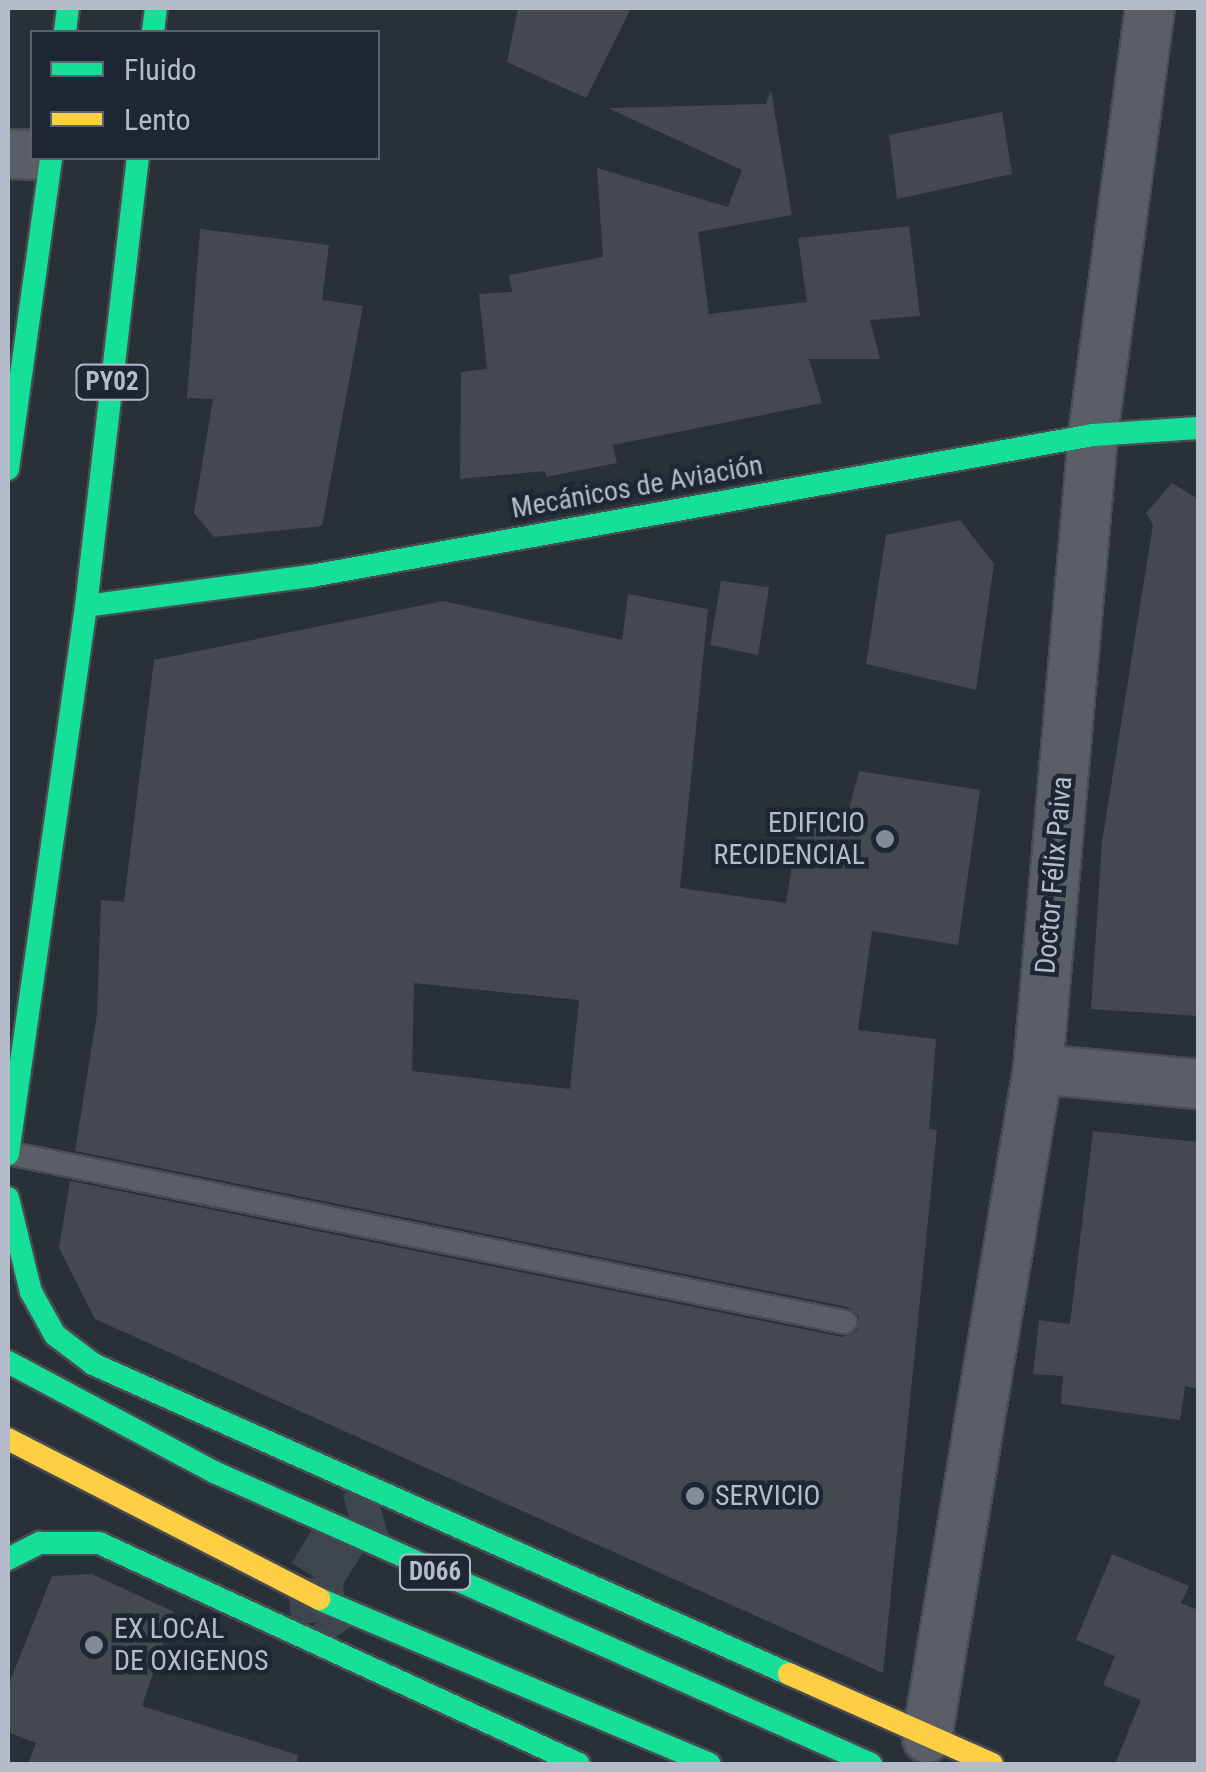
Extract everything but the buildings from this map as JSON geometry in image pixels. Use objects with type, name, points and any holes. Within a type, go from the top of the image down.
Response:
[{"type":"main road","points":[[8,469],[51,160]]},
{"type":"main road","name":"PY02","points":[[8,1153],[86,606],[138,160]]},
{"type":"main road","name":"Mecánicos de Aviación","points":[[86,606],[311,576],[1093,435],[1198,428]]},
{"type":"main road","points":[[8,1198],[30,1292],[55,1335],[93,1364],[992,1764]]},
{"type":"main road","name":"D066","points":[[8,1362],[214,1472],[871,1764]]},
{"type":"main road","name":"D066","points":[[8,1439],[266,1576],[710,1764]]},
{"type":"main road","points":[[8,1559],[40,1543],[98,1542],[579,1764]]},
{"type":"street","name":"Doctor Félix Paiva","points":[[927,1738],[1038,1069],[1093,435],[1150,8]]},
{"type":"street","points":[[1038,1069],[1198,1084]]},
{"type":"lane","points":[[8,1153],[845,1322]]},
{"type":"tunnel","points":[[331,1640],[319,1622],[315,1577],[350,1520],[382,1511]]},
{"type":"traffic: fast","points":[[65,30],[68,8]]},
{"type":"traffic: fast","points":[[153,30],[156,8]]},
{"type":"traffic: fast","points":[[8,469],[51,160]]},
{"type":"traffic: fast","points":[[8,1154],[86,606],[138,160]]},
{"type":"traffic: fast","points":[[86,606],[311,576],[1093,435],[1198,428]]},
{"type":"traffic: fast","points":[[8,1198],[31,1292],[55,1335],[93,1364],[789,1674]]},
{"type":"traffic: fast","points":[[8,1362],[214,1472],[871,1764]]},
{"type":"traffic: fast","points":[[8,1559],[40,1543],[99,1543],[579,1764]]},
{"type":"traffic: fast","points":[[319,1599],[710,1764]]},
{"type":"traffic: slow","points":[[8,1439],[319,1599]]},
{"type":"traffic: slow","points":[[789,1674],[992,1764]]},
{"type":"place","name":"EDIFICIO RECIDENCIAL","points":[[885,839]]},
{"type":"place","name":"SERVICIO","points":[[695,1496]]},
{"type":"place","name":"EX LOCAL DE OXIGENOS","points":[[94,1645]]}]
